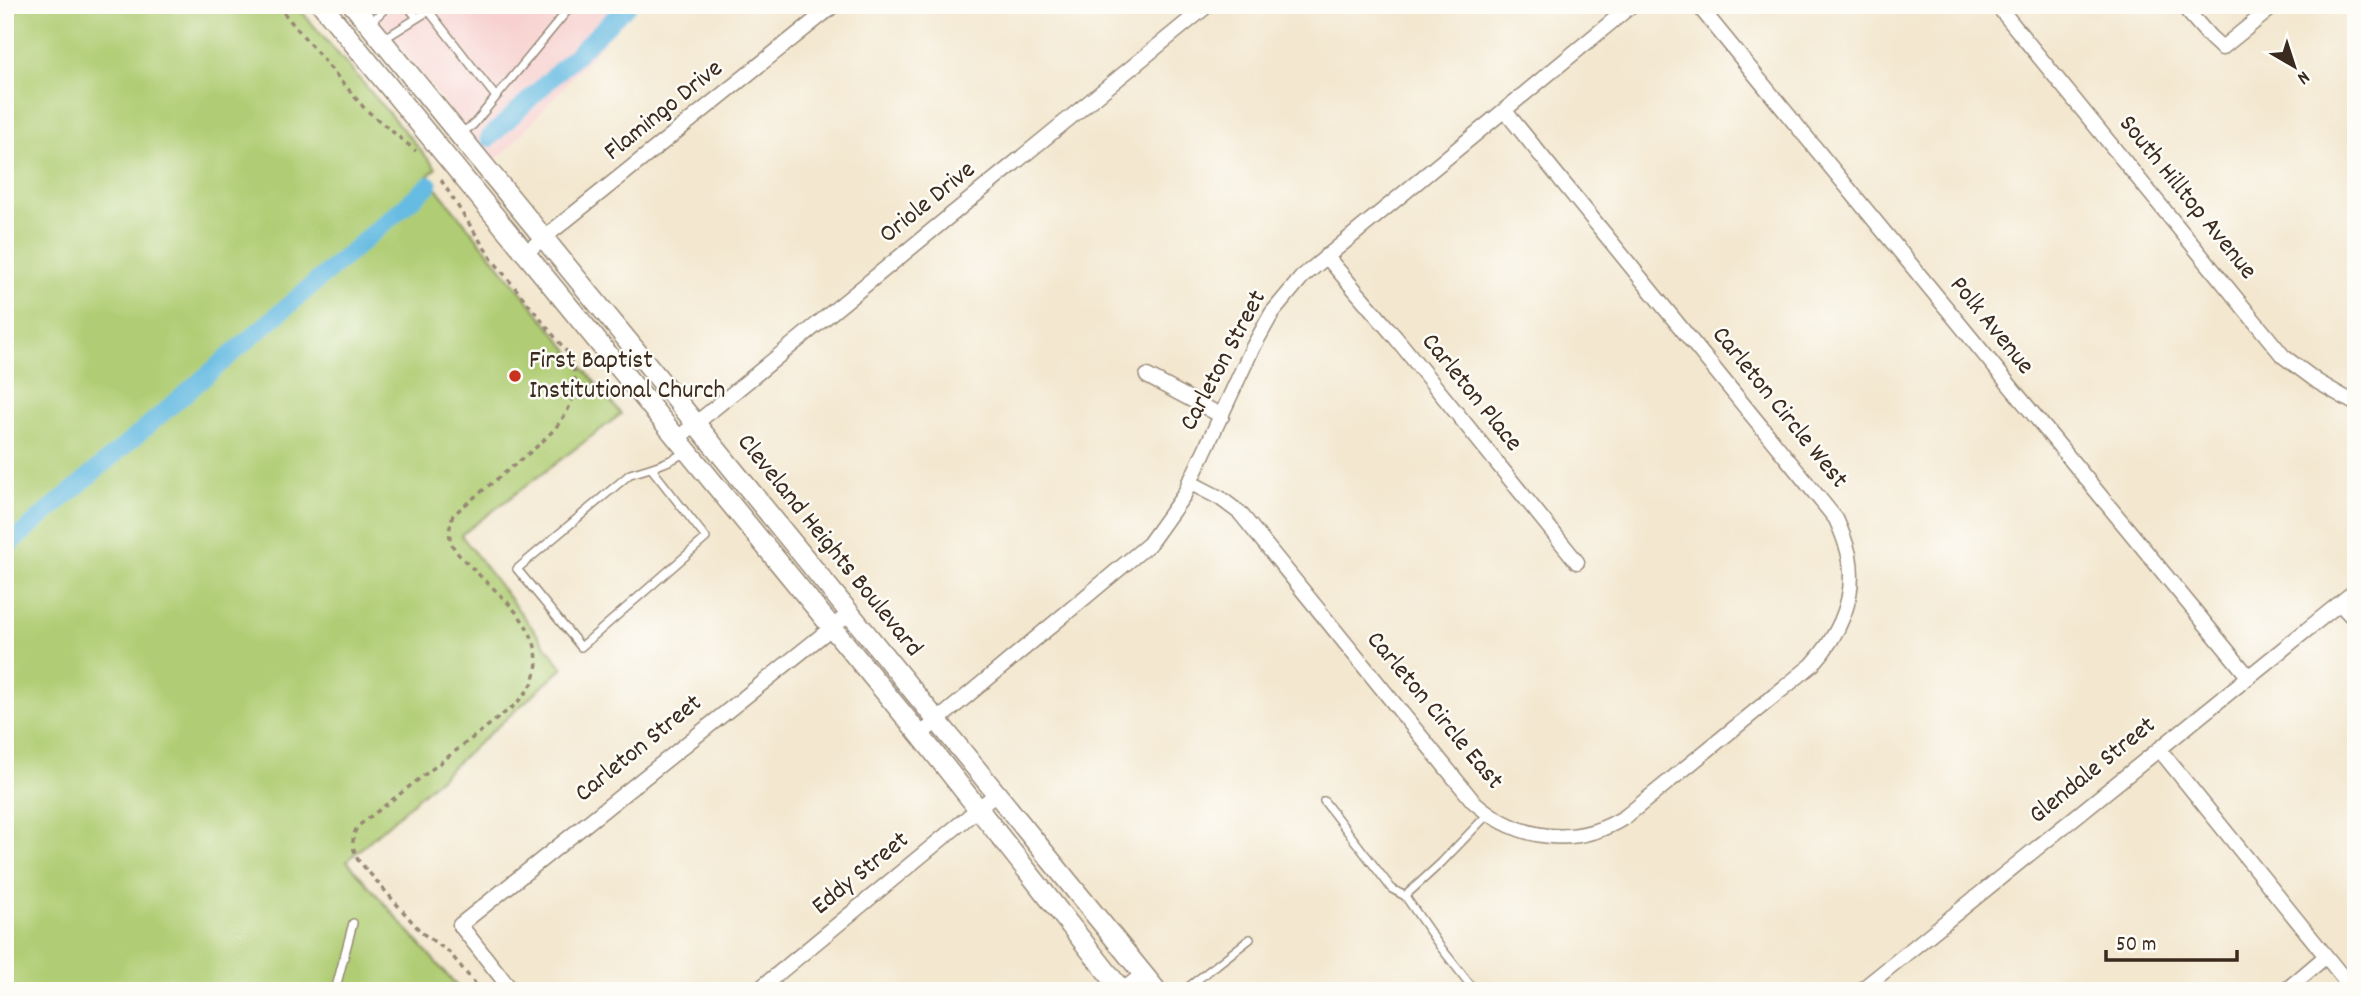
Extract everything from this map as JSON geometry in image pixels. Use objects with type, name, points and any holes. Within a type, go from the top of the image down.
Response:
[{"type":"street","name":"Cleveland Heights Boulevard","points":[[322,5],[920,735],[1122,991]]},
{"type":"street","name":"Cleveland Heights Boulevard","points":[[353,5],[1157,991]]},
{"type":"street","name":"Flamingo Drive","points":[[524,253],[834,5]]},
{"type":"street","name":"Oriole Drive","points":[[683,444],[696,424],[1208,5]]},
{"type":"street","name":"Carleton Street","points":[[920,735],[1149,544],[1184,495],[1252,349],[1272,313],[1302,277],[1632,5]]},
{"type":"street","name":"Polk Avenue","points":[[1698,5],[2248,676]]},
{"type":"street","name":"South Hilltop Avenue","points":[[1997,5],[2283,356],[2318,382],[2356,404]]},
{"type":"street","points":[[2182,5],[2222,48],[2275,5]]},
{"type":"street","points":[[363,55],[382,40]]},
{"type":"street","name":"Carleton Circle West","points":[[1504,111],[1836,519],[1849,555],[1850,580],[1846,608],[1839,630],[1825,651],[1812,665],[1717,741]]},
{"type":"street","points":[[440,149],[458,135]]},
{"type":"street","name":"Carleton Place","points":[[1326,256],[1396,338],[1577,562]]},
{"type":"street","points":[[1147,376],[1222,416]]},
{"type":"street","name":"Carleton Circle East","points":[[1189,482],[1220,498],[1240,513],[1473,801],[1488,814],[1518,830],[1547,836],[1577,836],[1607,828],[1625,817],[1717,741]]},
{"type":"street","name":"Glendale Street","points":[[1860,991],[2356,590]]},
{"type":"street","points":[[2340,604],[2356,621]]},
{"type":"street","name":"Carleton Street","points":[[512,991],[460,925],[850,613]]},
{"type":"street","points":[[2159,749],[2354,991]]},
{"type":"street","name":"Eddy Street","points":[[757,991],[996,793]]},
{"type":"street","points":[[2285,991],[2325,957]]},
{"type":"street","points":[[1122,991],[1143,974]]},
{"type":"lane","points":[[369,25],[389,5]]},
{"type":"lane","points":[[407,5],[416,17]]},
{"type":"lane","points":[[382,40],[438,5]]},
{"type":"lane","points":[[458,135],[473,125],[572,5]]},
{"type":"lane","points":[[428,10],[496,97]]},
{"type":"lane","points":[[651,468],[706,538],[581,647],[517,569],[630,474],[671,461],[683,444]]},
{"type":"lane","points":[[1324,801],[1392,889],[1405,896],[1475,991]]},
{"type":"lane","points":[[1405,896],[1488,814]]},
{"type":"lane","points":[[335,991],[353,923]]},
{"type":"lane","points":[[1183,991],[1250,939]]},
{"type":"path","points":[[277,5],[365,109],[416,151]]},
{"type":"path","points":[[440,177],[491,258],[568,352],[576,379],[571,404],[561,423],[545,440],[453,515],[449,527],[451,542],[459,555],[518,613],[531,633],[536,667],[531,685],[515,705],[357,827],[352,836],[352,847],[358,860],[422,933],[449,952],[481,991]]},
{"type":"shaded area","points":[[365,5],[637,5],[510,147],[492,162]]},
{"type":"green space","points":[[5,5],[296,5],[436,168],[427,177],[621,414],[461,535],[563,668],[347,861],[461,991],[5,991]]},
{"type":"waterway","points":[[489,138],[628,5]]},
{"type":"waterway","points":[[5,548],[429,185]]},
{"type":"place","name":"First Baptist Institutional Church","points":[[515,376]]}]
